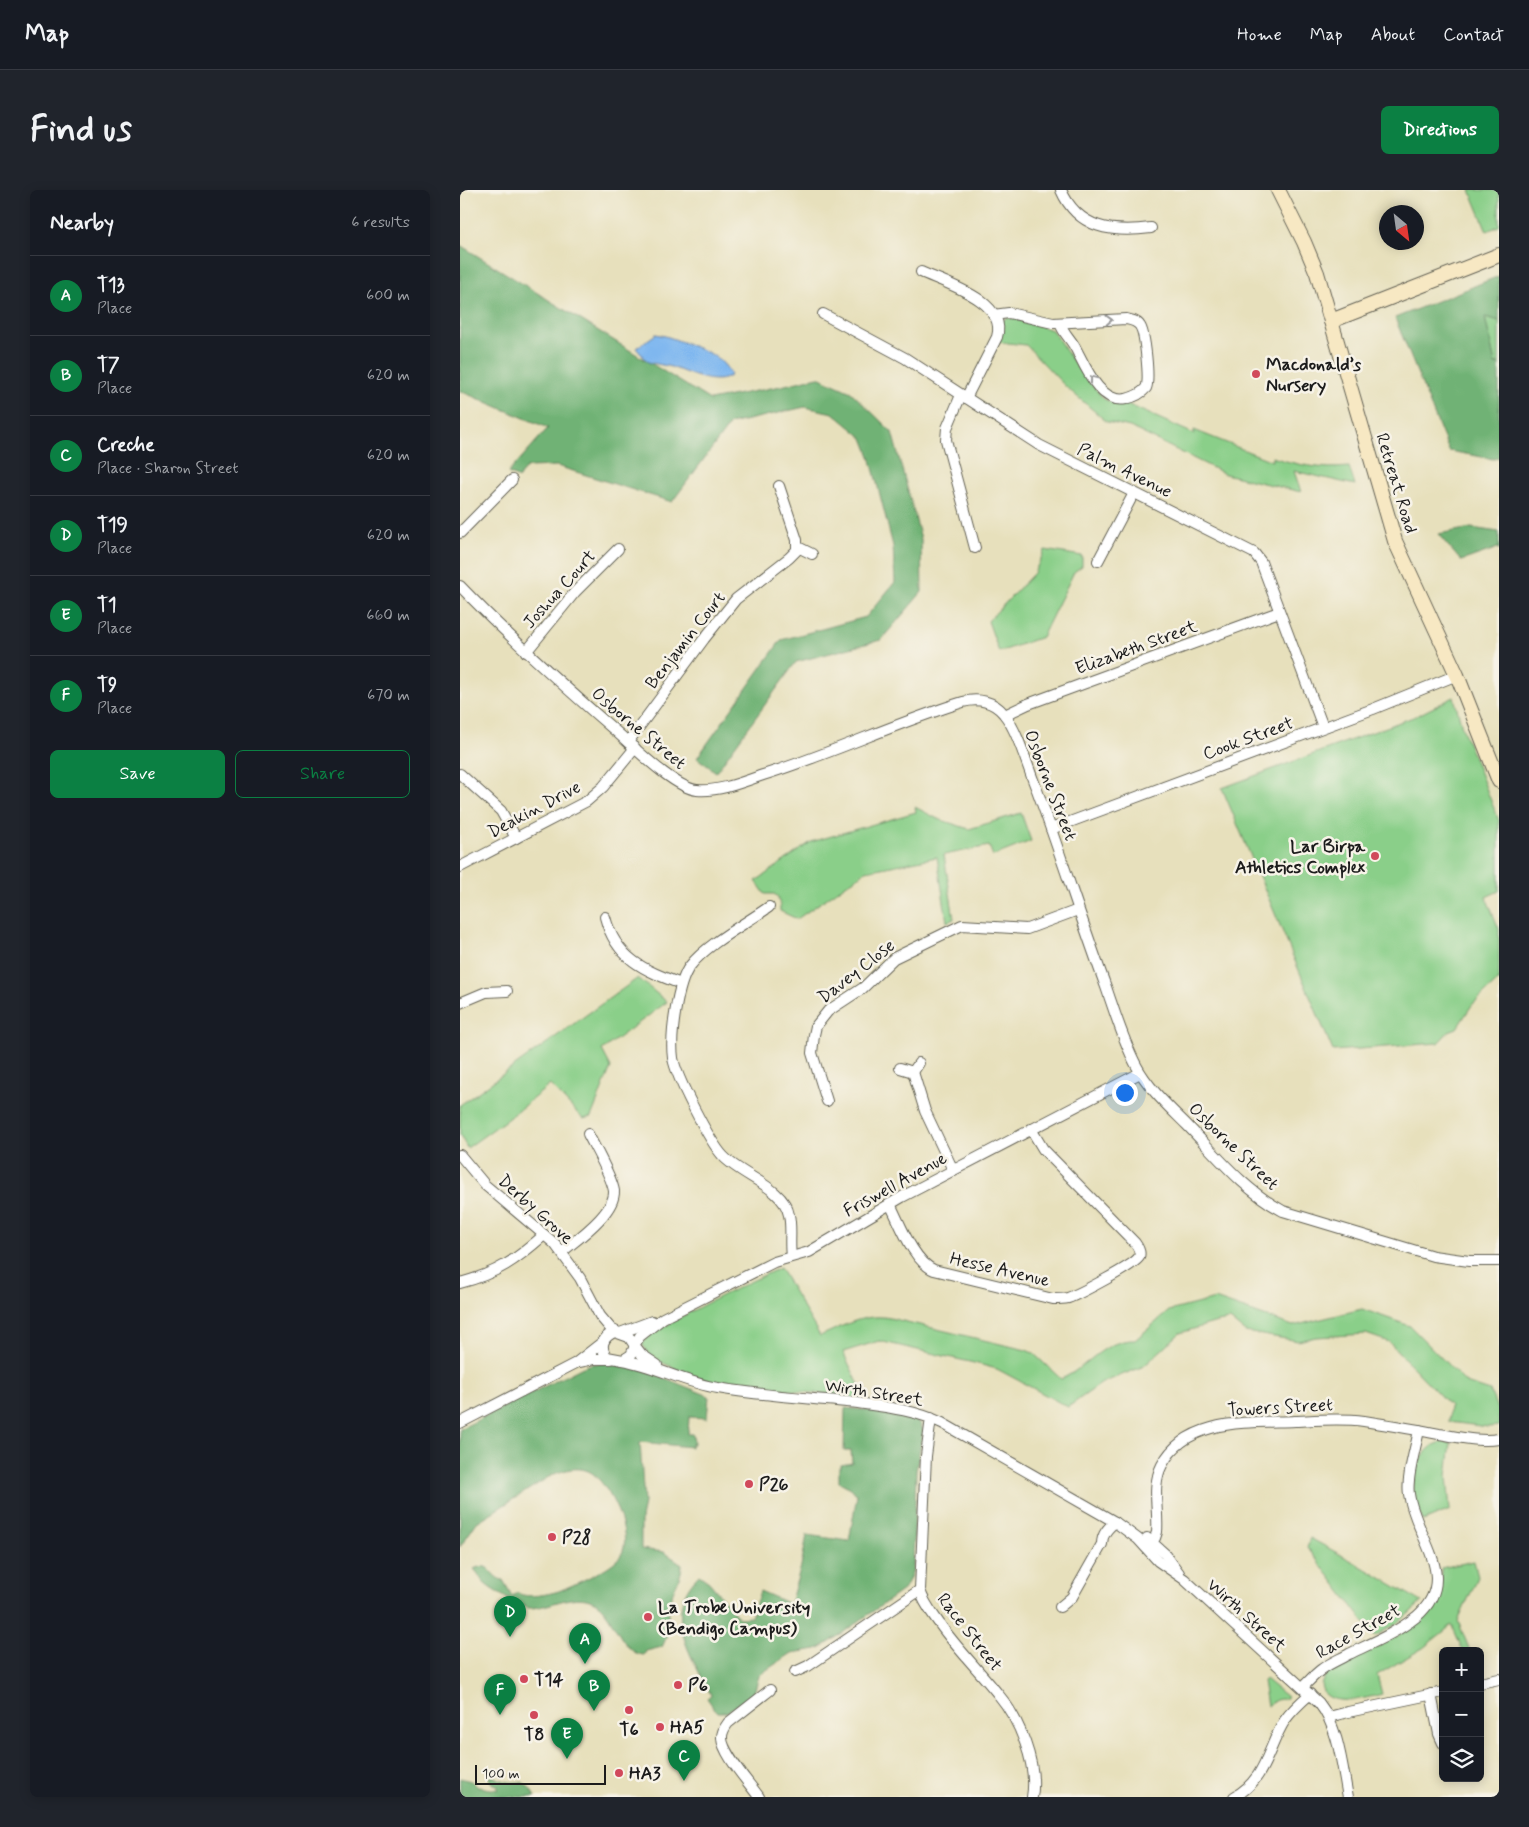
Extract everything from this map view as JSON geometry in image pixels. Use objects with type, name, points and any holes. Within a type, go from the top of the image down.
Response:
[{"type":"street","points":[[1061,190],[1076,214],[1088,222],[1110,229],[1150,228]]},
{"type":"street","name":"Retreat Road","points":[[1278,190],[1310,257],[1331,321],[1395,541],[1457,675],[1499,780]]},
{"type":"street","points":[[1331,321],[1499,256]]},
{"type":"street","points":[[921,272],[975,297],[987,306],[998,326],[997,337],[947,428],[946,434],[947,446],[975,548]]},
{"type":"street","points":[[993,315],[1009,313],[1047,322],[1060,323],[1126,320],[1136,322],[1142,330],[1149,378],[1146,388],[1138,395],[1124,399],[1114,400],[1109,397],[1083,366],[1075,346],[1060,323]]},
{"type":"street","name":"Palm Avenue","points":[[823,314],[906,358],[1039,446],[1254,553],[1261,562],[1323,727]]},
{"type":"street","points":[[460,533],[512,480]]},
{"type":"street","points":[[779,486],[798,547],[812,554]]},
{"type":"street","points":[[1098,561],[1134,493]]},
{"type":"street","name":"Benjamin Court","points":[[632,745],[704,639],[736,599],[789,558],[798,547]]},
{"type":"street","name":"Joshua Court","points":[[526,652],[575,592],[618,549]]},
{"type":"street","name":"Osborne Street","points":[[460,586],[526,652],[632,745],[678,783],[696,790],[733,785],[777,771],[963,702],[983,701],[995,706],[1005,715],[1018,742],[1051,828],[1128,1049],[1140,1073],[1162,1099],[1233,1173],[1255,1193],[1278,1208],[1303,1218],[1433,1256],[1469,1261],[1499,1261]]},
{"type":"street","name":"Elizabeth Street","points":[[1005,715],[1028,704],[1279,612]]},
{"type":"street","name":"Cook Street","points":[[1051,828],[1457,675]]},
{"type":"street","name":"Deakin Drive","points":[[460,867],[587,801],[603,787],[632,745]]},
{"type":"street","points":[[460,774],[496,805],[506,818],[516,838]]},
{"type":"street","points":[[768,907],[700,955],[688,968],[681,984],[672,1039],[673,1060],[714,1144],[722,1155],[740,1171],[778,1194],[784,1202],[790,1218],[791,1256]]},
{"type":"street","name":"Davey Close","points":[[827,1101],[812,1053],[816,1026],[828,1010],[863,988],[894,958],[962,925],[1027,930],[1078,910]]},
{"type":"street","points":[[605,917],[611,934],[632,962],[681,984]]},
{"type":"street","points":[[460,1003],[486,992],[507,991]]},
{"type":"street","points":[[913,1072],[920,1063]]},
{"type":"street","points":[[900,1068],[913,1072]]},
{"type":"street","points":[[913,1072],[925,1111],[953,1170]]},
{"type":"street","name":"Friswell Avenue","points":[[618,1333],[663,1318],[746,1275],[791,1256],[815,1249],[890,1204],[1140,1073]]},
{"type":"street","name":"Hesse Avenue","points":[[890,1204],[916,1254],[923,1264],[934,1270],[1053,1299],[1061,1299],[1076,1294],[1130,1266],[1139,1258],[1140,1253],[1135,1243],[1041,1146],[1031,1129]]},
{"type":"street","points":[[562,1252],[602,1217],[613,1202],[613,1187],[588,1134]]},
{"type":"street","name":"Derby Grove","points":[[460,1155],[485,1185],[562,1252],[580,1278],[600,1316],[611,1329],[618,1333]]},
{"type":"street","points":[[460,1283],[482,1276],[512,1262],[544,1235]]},
{"type":"street","name":"Derby Grove","points":[[600,1316],[604,1341]]},
{"type":"street","name":"Friswell Avenue","points":[[634,1345],[640,1336],[663,1318]]},
{"type":"street","points":[[460,1423],[576,1363],[611,1334],[618,1333],[629,1337],[634,1345],[631,1355],[623,1360],[594,1359],[576,1363]]},
{"type":"street","points":[[604,1341],[604,1353],[610,1359]]},
{"type":"street","name":"Wirth Street","points":[[634,1345],[642,1355],[663,1371]]},
{"type":"street","name":"Wirth Street","points":[[623,1360],[715,1388],[874,1405],[912,1412],[931,1418],[1115,1522],[1148,1544],[1158,1561],[1184,1579],[1306,1690],[1329,1717]]},
{"type":"street","name":"Race Street","points":[[931,1418],[926,1456],[920,1590],[926,1604],[950,1639],[1012,1713],[1030,1760],[1034,1781],[1032,1797]]},
{"type":"street","name":"Towers Street","points":[[1148,1544],[1157,1532],[1156,1488],[1157,1476],[1162,1465],[1180,1444],[1202,1430],[1214,1426],[1239,1423],[1340,1420],[1361,1421],[1477,1440],[1499,1439]]},
{"type":"street","name":"Race Street","points":[[1234,1797],[1247,1790],[1254,1783],[1285,1719],[1306,1690],[1327,1666],[1404,1626],[1422,1611],[1432,1599],[1436,1584],[1434,1566],[1408,1492],[1419,1430]]},
{"type":"street","points":[[1060,1607],[1072,1597],[1102,1544],[1102,1539],[1115,1522]]},
{"type":"street","points":[[795,1672],[808,1666],[920,1590]]},
{"type":"street","points":[[1484,1682],[1499,1679]]},
{"type":"street","points":[[759,1797],[728,1754],[722,1739],[724,1728],[728,1723],[770,1690]]},
{"type":"street","points":[[1348,1797],[1329,1717],[1439,1693]]},
{"type":"street","points":[[1430,1694],[1440,1737]]},
{"type":"green space","points":[[1470,190],[1499,190],[1499,226],[1487,231]]},
{"type":"green space","points":[[460,245],[710,400],[818,377],[851,392],[892,432],[921,539],[922,592],[881,640],[796,662],[716,772],[697,758],[781,640],[866,617],[895,582],[893,546],[870,456],[863,438],[833,413],[805,407],[730,424],[672,502],[557,466],[528,467],[519,478],[508,473],[548,428],[460,391]]},
{"type":"green space","points":[[1499,276],[1499,321],[1485,317],[1495,364],[1499,364],[1499,458],[1493,459],[1449,451],[1395,318]]},
{"type":"green space","points":[[1485,317],[1499,321],[1499,364],[1495,364]]},
{"type":"green space","points":[[1006,318],[1016,318],[1052,330],[1079,370],[1104,399],[1115,404],[1127,404],[1194,434],[1194,430],[1272,461],[1272,457],[1310,466],[1329,468],[1349,467],[1355,485],[1294,471],[1301,492],[1225,474],[1130,427],[1107,422],[1066,387],[1026,345],[999,342],[1001,322]]},
{"type":"green space","points":[[1471,528],[1499,532],[1499,550],[1498,548],[1461,561],[1438,534]]},
{"type":"green space","points":[[1045,550],[1082,556],[1082,566],[1074,572],[1042,637],[999,652],[988,621],[1034,573]]},
{"type":"green space","name":"Lar Birpa Athletics Complex","points":[[1454,697],[1462,727],[1499,821],[1499,891],[1486,897],[1499,929],[1499,980],[1472,1005],[1457,1028],[1449,1031],[1438,1043],[1333,1051],[1222,788],[1416,716]]},
{"type":"green space","points":[[915,807],[938,819],[969,829],[1021,813],[1031,841],[993,856],[989,846],[944,855],[954,919],[947,922],[937,857],[866,871],[797,919],[780,911],[779,898],[774,894],[765,894],[756,881],[811,842],[916,812]]},
{"type":"green space","points":[[638,978],[667,1002],[602,1050],[611,1067],[591,1117],[583,1119],[550,1085],[467,1148],[460,1135],[460,1105]]},
{"type":"green space","points":[[780,1268],[820,1336],[862,1319],[871,1317],[890,1318],[1026,1350],[1033,1353],[1061,1379],[1114,1344],[1135,1340],[1169,1311],[1215,1299],[1293,1326],[1362,1309],[1410,1326],[1466,1383],[1490,1391],[1499,1413],[1499,1426],[1488,1427],[1449,1422],[1450,1406],[1389,1342],[1366,1334],[1316,1337],[1298,1341],[1245,1332],[1230,1320],[1180,1333],[1144,1366],[1102,1383],[1068,1407],[997,1369],[879,1341],[843,1352],[866,1399],[708,1381],[652,1358],[642,1344],[649,1337],[683,1316]]},
{"type":"green space","points":[[609,1363],[642,1369],[709,1396],[707,1418],[689,1417],[688,1434],[693,1434],[694,1444],[691,1444],[691,1447],[640,1442],[644,1503],[641,1519],[641,1549],[664,1552],[682,1564],[681,1574],[670,1601],[665,1641],[662,1647],[646,1651],[644,1655],[636,1653],[629,1648],[608,1616],[596,1603],[580,1598],[537,1607],[525,1607],[504,1597],[486,1585],[474,1569],[480,1567],[487,1568],[499,1579],[503,1580],[512,1596],[518,1593],[532,1596],[559,1591],[592,1576],[617,1560],[624,1546],[622,1523],[606,1488],[592,1473],[577,1469],[552,1475],[477,1522],[460,1547],[460,1429],[583,1367],[592,1364]]},
{"type":"green space","points":[[845,1408],[896,1414],[921,1424],[923,1431],[916,1471],[913,1570],[907,1585],[903,1590],[827,1644],[817,1649],[792,1653],[762,1673],[759,1676],[754,1693],[727,1712],[718,1712],[707,1698],[711,1695],[683,1635],[681,1620],[682,1604],[688,1590],[699,1575],[709,1582],[739,1618],[751,1617],[760,1591],[790,1604],[801,1566],[807,1535],[849,1541],[857,1495],[851,1488],[839,1482],[839,1468],[841,1468],[841,1465],[852,1463],[851,1451],[844,1451]]},
{"type":"green space","points":[[1442,1442],[1451,1443],[1447,1476],[1450,1510],[1423,1521],[1414,1498],[1415,1472],[1422,1457],[1428,1450]]},
{"type":"green space","points":[[1310,1538],[1422,1602],[1397,1624],[1375,1636],[1307,1547]]},
{"type":"green space","points":[[1474,1561],[1478,1577],[1458,1621],[1468,1647],[1461,1647],[1452,1625],[1423,1648],[1377,1675],[1382,1694],[1347,1700],[1337,1700],[1329,1697],[1324,1692],[1321,1684],[1326,1674],[1382,1645],[1419,1621],[1432,1606],[1440,1588],[1441,1568]]},
{"type":"green space","points":[[1265,1679],[1287,1698],[1276,1700],[1267,1706],[1263,1681]]},
{"type":"green space","points":[[489,1777],[508,1782],[523,1783],[527,1785],[535,1797],[460,1797],[460,1778],[471,1781],[478,1787],[498,1790],[498,1787],[490,1781]]},
{"type":"water","points":[[656,334],[709,353],[719,359],[731,375],[725,379],[710,380],[671,367],[648,362],[636,348]]},
{"type":"place","name":"Macdonald’s Nursery","points":[[1256,374]]},
{"type":"place","name":"Lar Birpa Athletics Complex","points":[[1375,856]]},
{"type":"place","name":"P26","points":[[749,1484]]},
{"type":"place","name":"P28","points":[[552,1537]]},
{"type":"place","name":"La Trobe University (Bendigo Campus)","points":[[648,1617]]},
{"type":"place","name":"T19","points":[[510,1637]]},
{"type":"place","name":"T13","points":[[585,1664]]},
{"type":"place","name":"T14","points":[[524,1679]]},
{"type":"place","name":"P6","points":[[678,1685]]},
{"type":"place","name":"T6","points":[[629,1710]]},
{"type":"place","name":"T7","points":[[594,1711]]},
{"type":"place","name":"T9","points":[[500,1715]]},
{"type":"place","name":"T8","points":[[534,1715]]},
{"type":"place","name":"HA5","points":[[660,1727]]},
{"type":"place","name":"T1","points":[[567,1759]]},
{"type":"place","name":"HA3","points":[[619,1773]]},
{"type":"place","name":"Creche","points":[[684,1781]]}]
